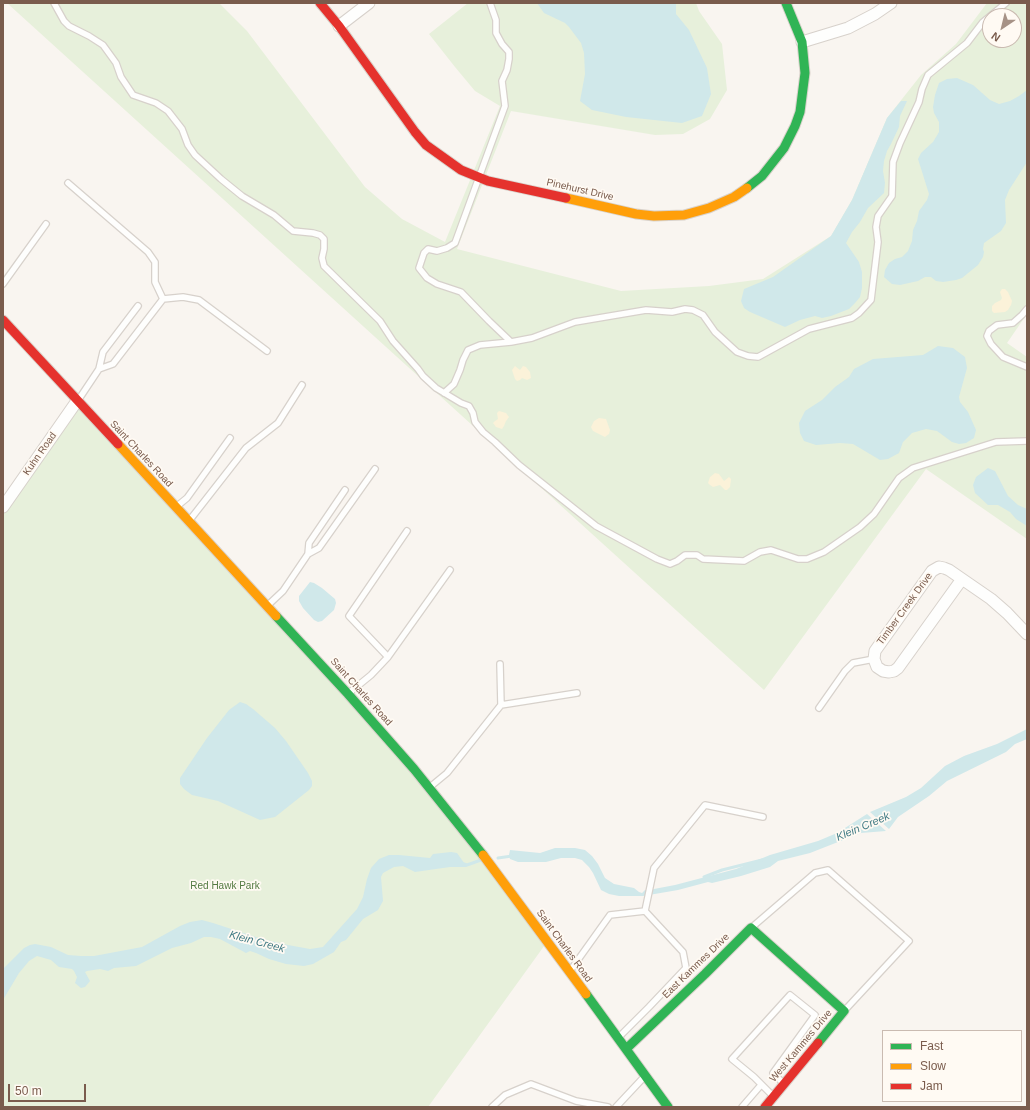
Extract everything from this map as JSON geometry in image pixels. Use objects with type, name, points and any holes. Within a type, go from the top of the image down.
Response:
[{"type":"street","name":"Pinehurst Drive","points":[[320,3],[339,26],[415,132],[426,145],[461,170],[488,181],[636,214],[654,216],[684,215],[721,203],[743,191],[762,176],[778,157],[790,138],[800,112],[804,86],[804,73],[802,42],[786,3]]},
{"type":"street","points":[[339,26],[369,3]]},
{"type":"street","points":[[802,42],[848,28],[875,14],[891,3]]},
{"type":"street","name":"Saint Charles Road","points":[[3,320],[348,694],[430,787],[489,862],[668,1107]]},
{"type":"street","name":"Kuhn Road","points":[[3,507],[77,401]]},
{"type":"street","name":"Timber Creek Drive","points":[[874,659],[876,649],[932,571],[939,567],[944,568],[962,579],[991,599],[1027,634]]},
{"type":"street","points":[[874,659],[877,667],[883,671],[889,672],[898,668],[962,579]]},
{"type":"street","name":"West Kammes Drive","points":[[751,928],[844,1011],[765,1107]]},
{"type":"street","name":"East Kammes Drive","points":[[626,1049],[751,928]]},
{"type":"lane","points":[[54,3],[64,21],[69,26],[78,29],[102,45],[116,63],[121,77],[133,95],[156,103],[168,111],[182,129],[188,145],[195,155],[221,179],[242,196],[274,214],[293,231],[320,235],[324,239],[322,258],[324,266],[380,321],[393,341],[423,376],[436,388],[469,406],[473,413],[475,422],[483,432],[519,465],[596,526],[657,559],[670,564],[678,561],[685,555],[697,555],[703,559],[744,561],[760,552],[771,550],[798,559],[807,559],[824,552],[864,523],[874,514],[899,478],[913,468],[996,442],[1027,441]]},
{"type":"lane","points":[[490,3],[496,20],[496,33],[502,44],[509,52],[507,70],[502,81],[505,106],[455,243],[447,248],[437,251],[428,249],[424,253],[419,268],[427,278],[437,284],[461,292],[511,342]]},
{"type":"lane","points":[[444,393],[454,384],[468,350],[480,345],[532,338],[575,322],[646,310],[672,312],[685,309],[693,310],[703,315],[715,332],[737,352],[748,356],[758,357],[809,329],[852,318],[871,300],[878,242],[876,227],[878,216],[892,196],[893,162],[919,102],[922,89],[928,75],[967,42],[983,22],[1006,3]]},
{"type":"lane","points":[[68,183],[148,252],[155,262],[155,282],[162,299]]},
{"type":"lane","points":[[3,284],[46,224]]},
{"type":"lane","points":[[99,369],[113,364],[162,299],[183,297],[199,300],[267,351]]},
{"type":"lane","points":[[77,401],[99,369],[103,352],[138,306]]},
{"type":"lane","points":[[1027,309],[1013,323],[997,325],[989,331],[987,336],[991,344],[1004,357],[1027,367]]},
{"type":"lane","points":[[188,521],[246,448],[278,423],[302,385]]},
{"type":"lane","points":[[176,507],[187,498],[230,438]]},
{"type":"lane","points":[[266,606],[283,591],[308,554],[319,548],[375,469]]},
{"type":"lane","points":[[308,554],[309,542],[345,490]]},
{"type":"lane","points":[[388,657],[349,616],[407,531]]},
{"type":"lane","points":[[348,694],[371,675],[388,657],[450,570]]},
{"type":"lane","points":[[819,708],[844,671],[853,663],[874,659]]},
{"type":"lane","points":[[430,787],[447,774],[501,705],[500,664]]},
{"type":"lane","points":[[501,705],[577,693]]},
{"type":"lane","points":[[645,911],[654,868],[705,805],[763,817]]},
{"type":"lane","points":[[751,928],[815,873],[828,870],[909,941],[844,1011]]},
{"type":"lane","points":[[569,972],[610,915],[645,911]]},
{"type":"lane","points":[[617,1039],[686,968],[683,952],[645,911]]},
{"type":"lane","points":[[774,1096],[732,1059],[790,995],[815,1015],[773,1073],[784,1084]]},
{"type":"lane","points":[[616,1107],[645,1076]]},
{"type":"lane","points":[[492,1107],[505,1095],[532,1084],[576,1101],[608,1107]]},
{"type":"lane","points":[[742,1107],[761,1085]]},
{"type":"green space","points":[[7,3],[219,3],[247,31],[365,187],[402,219],[445,242],[500,106],[475,91],[429,34],[468,3],[696,3],[699,11],[722,44],[727,90],[710,119],[683,134],[655,135],[511,111],[457,249],[621,291],[709,286],[763,279],[831,236],[852,200],[887,118],[921,75],[956,44],[982,10],[982,48],[1022,48],[1022,8],[983,8],[987,3],[1027,3],[1027,314],[1007,343],[1027,357],[1027,539],[926,469],[764,690]]},
{"type":"green space","name":"Red Hawk Park","points":[[77,399],[422,775],[547,942],[428,1107],[3,1107],[3,507]]},
{"type":"sand","points":[[1002,289],[1005,289],[1008,292],[1012,301],[1011,305],[1005,312],[994,313],[992,311],[992,306],[1001,300],[1002,298],[1000,292]]},
{"type":"sand","points":[[515,366],[520,370],[523,366],[526,367],[530,372],[531,378],[527,380],[522,378],[517,381],[512,370]]},
{"type":"sand","points":[[499,411],[506,413],[509,417],[502,429],[496,427],[493,423],[498,419],[497,413]]},
{"type":"sand","points":[[599,418],[606,419],[610,430],[609,434],[605,437],[593,431],[591,427],[594,421]]},
{"type":"sand","points":[[715,473],[719,474],[724,481],[729,477],[731,479],[730,487],[727,490],[720,485],[713,487],[708,483],[710,477]]},
{"type":"water","points":[[537,3],[676,3],[676,14],[689,30],[707,68],[711,94],[702,116],[682,123],[626,117],[592,110],[580,101],[585,74],[584,53],[581,43],[565,23],[544,13]]},
{"type":"water","points":[[957,78],[973,85],[990,100],[999,104],[1010,101],[1027,90],[1027,162],[1009,190],[1005,200],[1006,223],[1001,231],[984,243],[983,257],[978,265],[962,278],[956,280],[943,282],[936,281],[931,277],[925,277],[918,281],[900,285],[892,284],[884,277],[885,270],[889,263],[902,257],[908,251],[912,241],[913,230],[919,211],[927,200],[929,194],[918,159],[921,153],[933,142],[939,132],[939,122],[934,113],[933,107],[935,95],[939,83],[947,79]]},
{"type":"water","points":[[901,101],[907,101],[900,116],[899,127],[887,151],[884,161],[884,193],[868,208],[846,243],[859,262],[862,272],[862,288],[860,297],[849,309],[831,316],[822,318],[815,316],[800,320],[785,327],[744,308],[741,301],[744,289],[773,277],[831,236],[852,200],[887,118]]},
{"type":"water","points":[[938,346],[953,348],[965,357],[967,368],[959,397],[960,402],[968,412],[976,430],[974,438],[966,443],[959,444],[952,442],[937,431],[926,429],[912,433],[903,442],[899,453],[888,459],[880,460],[853,444],[840,443],[816,445],[804,441],[800,433],[799,423],[805,411],[822,400],[835,387],[849,377],[854,369],[873,359],[923,355]]},
{"type":"water","points":[[988,468],[995,471],[1008,496],[1018,505],[1027,509],[1027,526],[1016,519],[1010,512],[998,505],[988,505],[975,493],[973,485],[976,477]]},
{"type":"water","points":[[310,582],[322,588],[335,599],[336,603],[334,610],[322,621],[318,622],[314,620],[299,601],[299,596]]},
{"type":"water","points":[[240,702],[253,709],[275,728],[286,741],[312,781],[312,786],[309,790],[275,817],[260,820],[218,801],[192,795],[180,784],[180,778],[207,738],[229,710]]},
{"type":"water","points":[[1027,729],[1027,739],[1015,744],[1006,752],[947,781],[929,796],[898,817],[889,829],[870,812],[906,797],[921,788],[945,766],[964,756],[997,744]]},
{"type":"water","points":[[867,814],[886,831],[861,833],[810,853],[778,861],[770,867],[741,876],[643,896],[619,896],[609,894],[601,890],[593,873],[582,860],[575,858],[561,858],[546,862],[518,862],[510,859],[509,855],[510,850],[540,853],[555,848],[575,848],[585,850],[598,864],[605,878],[614,884],[634,888],[642,893],[645,890],[675,885],[736,869],[770,855],[818,841],[837,833]]},
{"type":"water","points":[[451,852],[457,853],[467,867],[450,867],[415,872],[403,866],[394,867],[383,873],[381,877],[383,901],[378,910],[363,919],[346,940],[341,942],[334,952],[313,964],[304,966],[286,964],[250,951],[246,953],[220,939],[204,937],[191,943],[172,948],[136,966],[114,968],[108,971],[100,969],[87,971],[85,972],[90,981],[85,987],[81,988],[75,983],[77,977],[72,969],[59,967],[51,960],[37,956],[29,961],[19,973],[3,1000],[3,969],[24,948],[35,944],[51,947],[68,955],[94,956],[142,947],[180,926],[190,922],[202,920],[259,938],[288,945],[310,949],[323,947],[357,909],[363,897],[371,868],[379,859],[389,855],[430,858],[433,854]]},
{"type":"waterway","name":"Klein Creek","points":[[498,858],[512,856]]},
{"type":"waterway","name":"Klein Creek","points":[[461,863],[467,865],[481,860]]},
{"type":"waterway","name":"Klein Creek","points":[[704,877],[722,870],[762,860]]},
{"type":"traffic: fast","points":[[747,188],[762,176],[784,148],[800,112],[805,73],[802,42],[786,3]]},
{"type":"traffic: fast","points":[[276,616],[348,694],[414,769],[483,855]]},
{"type":"traffic: fast","points":[[626,1049],[751,928],[844,1011],[818,1043]]},
{"type":"traffic: fast","points":[[586,994],[668,1107]]},
{"type":"traffic: slow","points":[[566,198],[636,214],[654,216],[684,215],[709,208],[734,197],[747,188]]},
{"type":"traffic: slow","points":[[118,444],[276,616]]},
{"type":"traffic: slow","points":[[483,855],[586,994]]},
{"type":"traffic: jam","points":[[320,3],[339,26],[415,132],[426,145],[461,170],[488,181],[566,198]]},
{"type":"traffic: jam","points":[[3,320],[118,444]]},
{"type":"traffic: jam","points":[[765,1107],[818,1043]]}]
